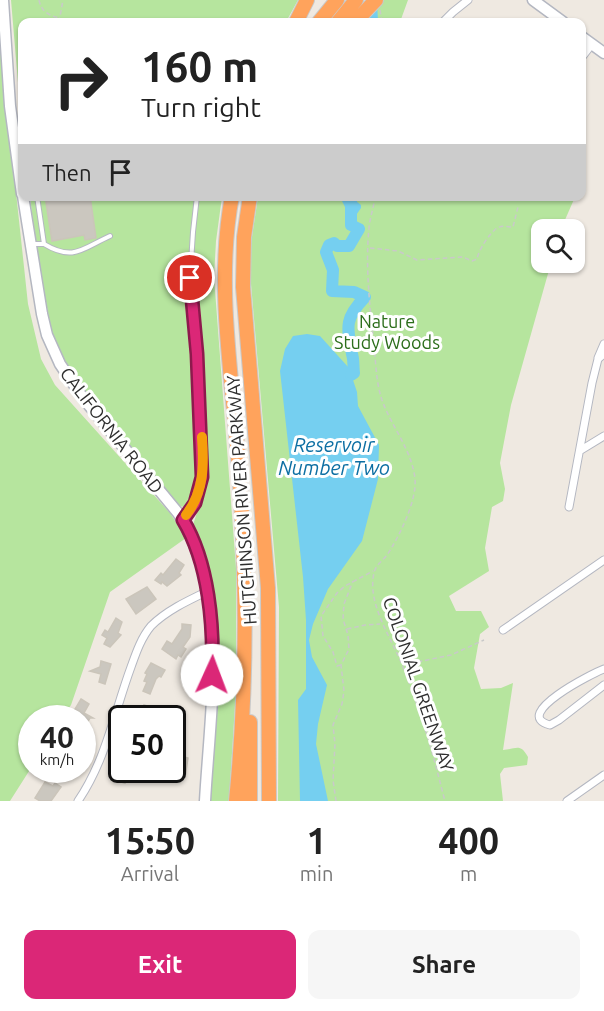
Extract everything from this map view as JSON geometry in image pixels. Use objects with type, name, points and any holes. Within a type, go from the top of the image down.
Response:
[{"type":"highway","points":[[298,18],[307,0]]},
{"type":"highway","points":[[322,18],[337,0]]},
{"type":"highway","points":[[341,18],[356,0]]},
{"type":"highway","points":[[359,18],[378,4]]},
{"type":"highway","name":"HUTCHINSON RIVER PARKWAY","points":[[231,201],[224,276],[242,515],[244,606],[244,673],[236,801]]},
{"type":"highway","name":"HUTCHINSON RIVER PARKWAY","points":[[249,201],[242,274],[268,588],[269,801]]},
{"type":"highway","points":[[244,673],[250,728],[250,801]]},
{"type":"main road","name":"CALIFORNIA ROAD","points":[[3,0],[12,125],[18,163]]},
{"type":"main road","points":[[542,2],[559,18]]},
{"type":"main road","points":[[586,40],[604,53]]},
{"type":"main road","name":"CALIFORNIA ROAD","points":[[24,201],[44,324],[60,364],[79,393],[183,520],[198,552],[212,624],[213,649],[205,801]]},
{"type":"street","points":[[448,18],[468,0]]},
{"type":"street","points":[[586,52],[592,44]]},
{"type":"street","points":[[569,507],[604,344]]},
{"type":"street","points":[[581,450],[604,436]]},
{"type":"street","points":[[502,630],[604,560]]},
{"type":"street","points":[[78,801],[99,764],[125,682],[144,636],[157,621],[173,609],[206,592]]},
{"type":"street","points":[[604,669],[562,691],[541,709],[540,714],[543,720],[550,725],[559,720],[604,685]]},
{"type":"street","points":[[567,801],[604,775]]},
{"type":"lane","points":[[38,201],[44,244]]},
{"type":"lane","points":[[183,520],[195,503],[202,477],[197,354],[190,278],[197,201]]},
{"type":"lane","points":[[31,244],[44,244],[54,250],[74,254],[110,236]]},
{"type":"path","points":[[39,0],[43,11],[52,17],[60,18],[63,0]]},
{"type":"path","points":[[342,665],[337,666],[333,652],[323,636],[321,616],[337,593],[352,581],[374,571],[386,556],[410,508],[415,481],[399,435],[382,400],[369,301],[369,228],[374,201]]},
{"type":"path","points":[[369,248],[398,250],[417,260],[463,257],[472,261],[477,259],[479,251],[497,228],[513,227],[518,207]]},
{"type":"path","name":"COLONIAL GREENWAY","points":[[374,571],[375,595],[382,624],[390,634],[428,738],[445,801]]},
{"type":"path","points":[[336,801],[333,780],[335,744],[333,725],[342,704],[344,691],[342,665],[349,649],[343,619],[344,604],[352,581]]},
{"type":"path","points":[[346,629],[382,624]]},
{"type":"path","points":[[402,666],[451,655],[484,640]]},
{"type":"green space","points":[[11,0],[298,0],[288,18],[18,18],[18,83]]},
{"type":"green space","points":[[380,0],[408,0],[401,18],[363,18]]},
{"type":"green space","points":[[0,44],[28,304],[41,359],[55,385],[170,513],[186,538],[110,592],[71,705],[18,705],[18,783],[21,783],[10,801],[0,801]]},
{"type":"green space","points":[[30,201],[221,201],[214,277],[236,568],[236,689],[229,801],[208,801],[217,647],[197,541],[192,528],[204,491],[206,448],[198,349],[194,354],[199,435],[198,458],[192,496],[185,507],[178,506],[81,391],[69,372],[52,334],[37,254]]},
{"type":"green space","name":"Nature Study Woods","points":[[257,201],[573,201],[565,219],[531,219],[531,273],[548,273],[511,405],[500,463],[505,489],[503,501],[492,507],[485,548],[489,571],[449,596],[456,611],[481,611],[489,627],[480,634],[474,668],[481,689],[501,688],[513,683],[503,750],[520,748],[528,757],[527,765],[504,768],[500,774],[503,801],[278,801],[279,607],[250,250]]},
{"type":"water","points":[[342,201],[356,201],[361,205],[352,221]]},
{"type":"water","name":"Reservoir Number Two","points":[[307,334],[320,336],[349,368],[357,392],[358,406],[379,445],[378,479],[362,541],[328,589],[313,624],[309,640],[312,657],[327,685],[316,744],[328,801],[300,801],[298,700],[306,689],[306,620],[280,371],[285,349],[293,336]]},
{"type":"building","points":[[46,201],[91,201],[96,238],[85,240],[84,235],[52,241]]},
{"type":"building","points":[[176,559],[184,565],[179,573],[181,575],[167,586],[155,580],[161,573],[163,575]]},
{"type":"building","points":[[147,587],[156,599],[136,614],[126,599]]},
{"type":"building","points":[[116,618],[122,622],[118,633],[121,635],[110,647],[104,644],[107,638],[102,635],[105,630],[108,632]]},
{"type":"building","points":[[182,624],[191,625],[190,637],[183,647],[186,649],[181,657],[178,655],[176,659],[162,649],[167,641],[172,644],[182,629]]},
{"type":"building","points":[[101,661],[111,664],[105,684],[99,682],[101,674],[90,671],[100,667]]},
{"type":"building","points":[[151,663],[165,670],[161,677],[156,679],[150,694],[143,691],[147,682],[144,681],[147,674],[145,673]]},
{"type":"building","points":[[81,699],[89,704],[88,705],[77,705]]},
{"type":"building","points":[[44,783],[53,786],[55,783],[61,787],[51,801],[40,801],[35,798]]},
{"type":"waterway","points":[[371,0],[372,18]]},
{"type":"waterway","points":[[351,201],[351,225],[359,229],[349,246],[337,246],[334,243],[329,245],[326,252],[333,270],[332,291],[354,292],[365,297],[350,318],[348,330],[354,373],[351,375]]},
{"type":"slow traffic","points":[[186,515],[199,494],[202,477],[202,437]]},
{"type":"route","points":[[190,278],[197,354],[202,477],[199,494],[183,520],[198,552],[204,579],[213,636],[212,675]]}]
